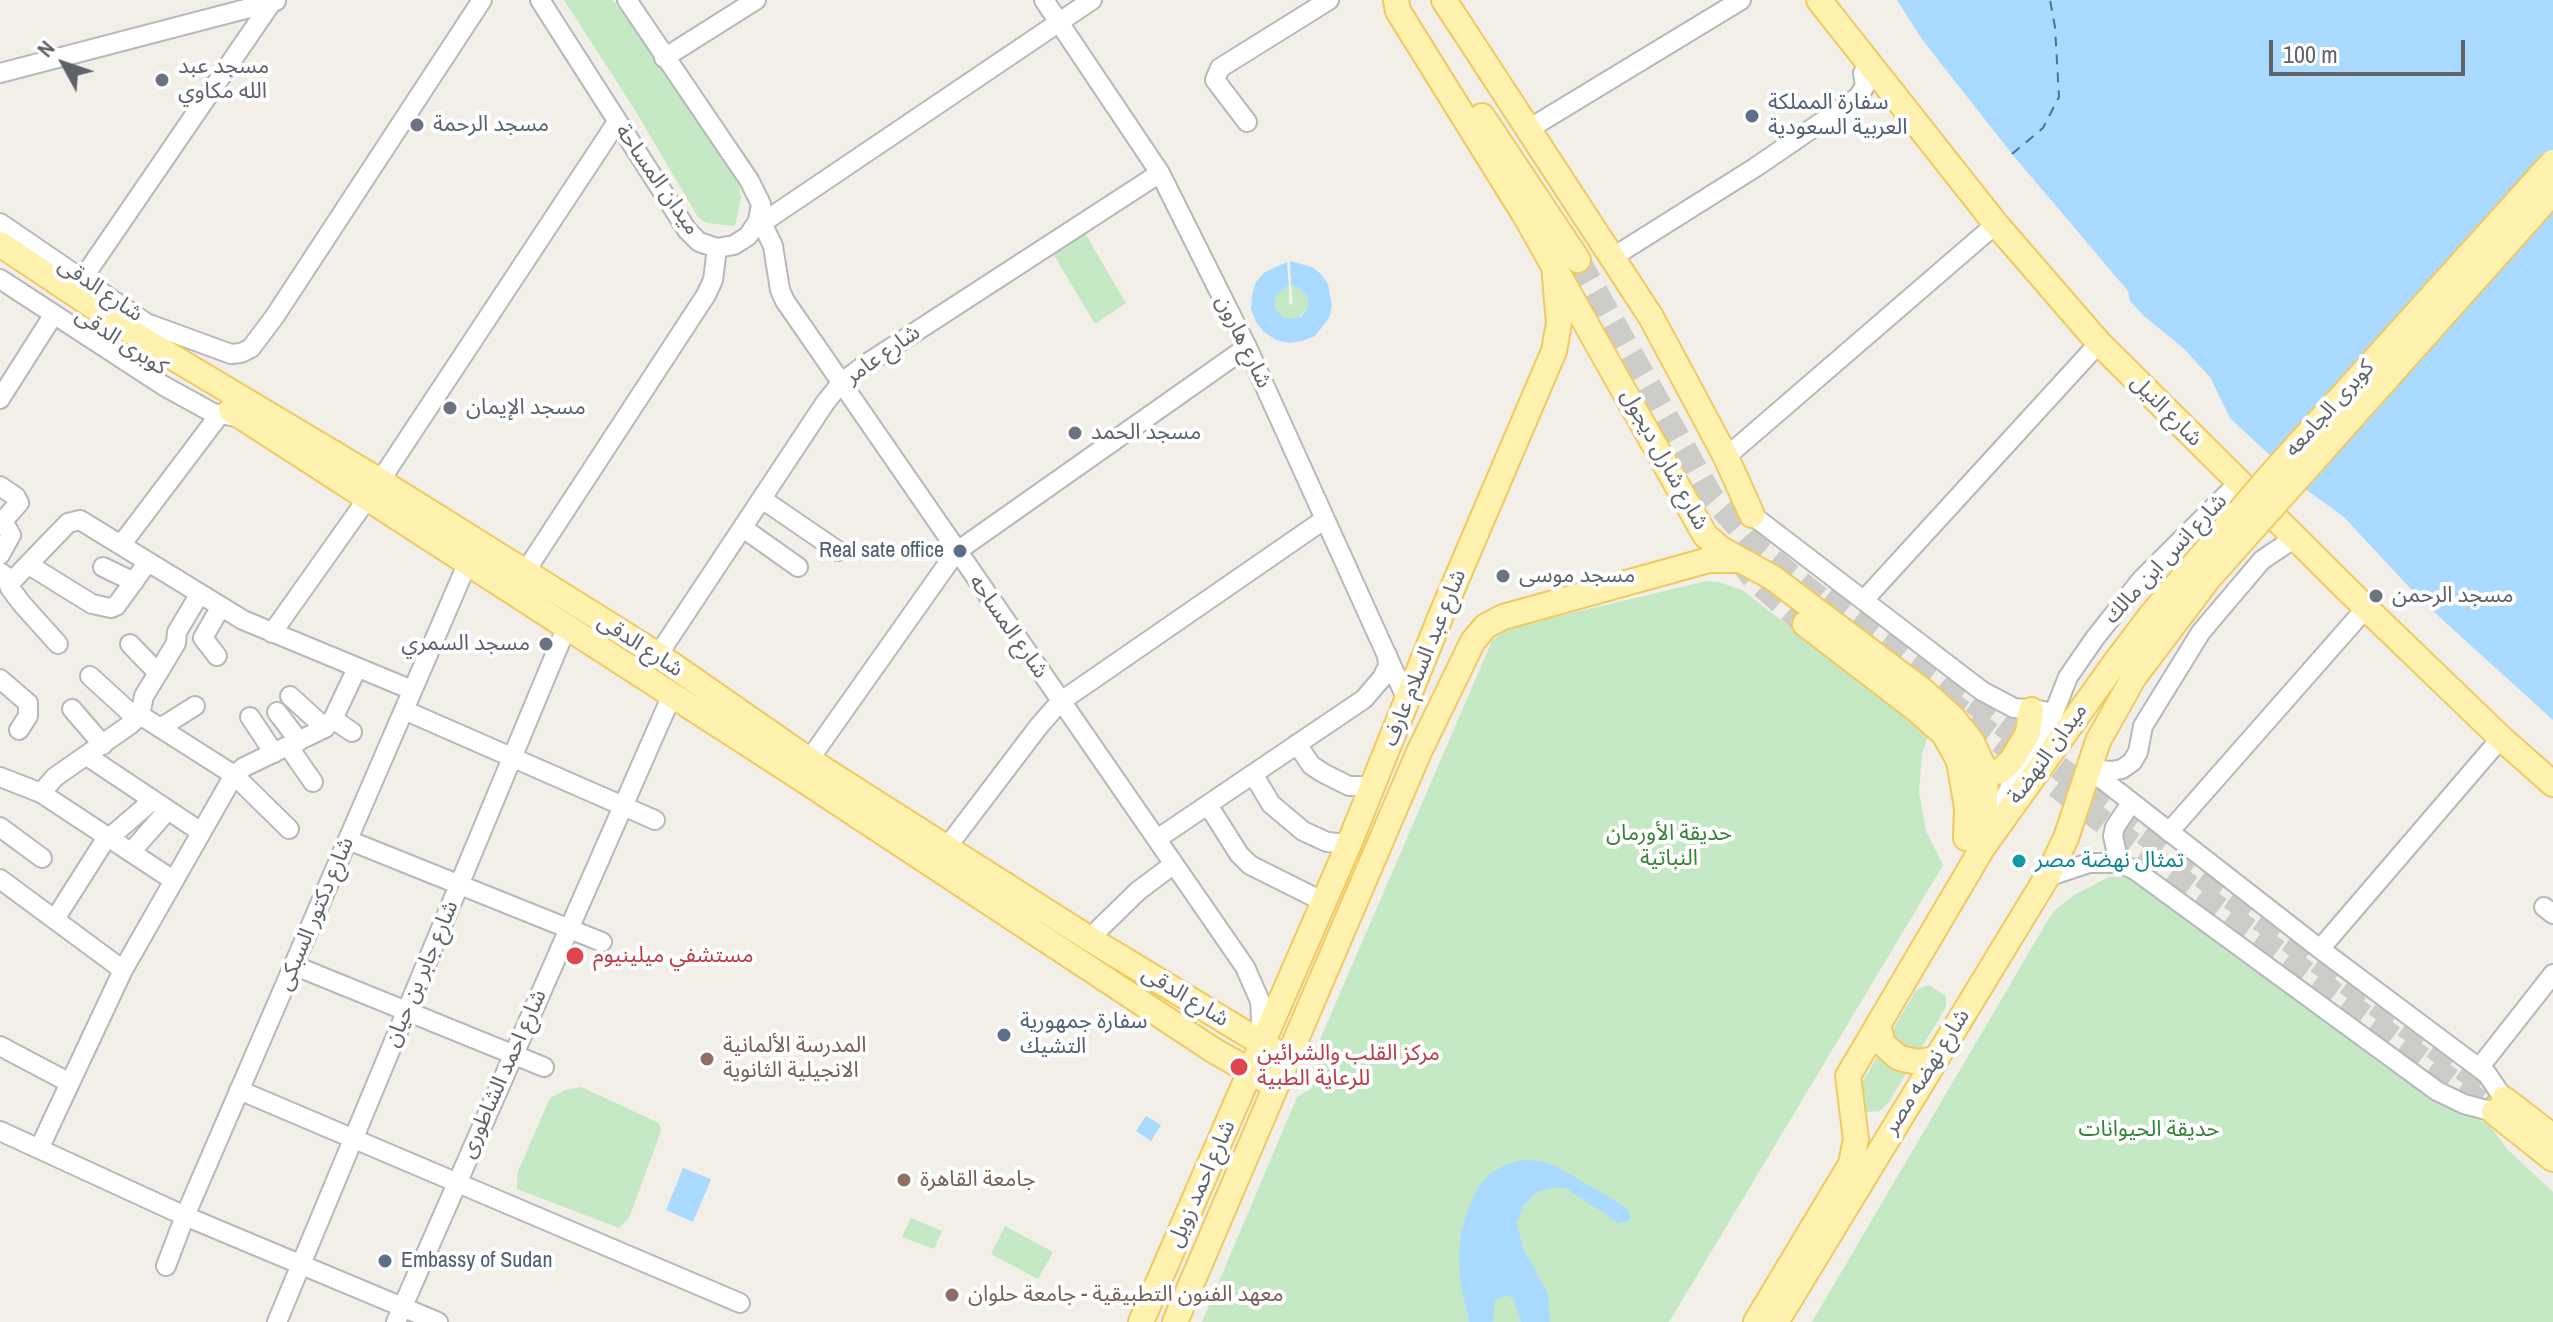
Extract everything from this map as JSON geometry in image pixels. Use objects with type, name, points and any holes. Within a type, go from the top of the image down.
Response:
[{"type":"main road","name":"شارع شارل ديجول","points":[[1396,0],[1398,11],[1566,263]]},
{"type":"main road","name":"شارع شارل ديجول","points":[[1406,0],[1566,263],[1705,535],[1721,549],[1773,578],[1943,708],[1972,742],[1986,773],[1983,847]]},
{"type":"main road","points":[[1444,0],[1651,317],[1726,457],[1752,515]]},
{"type":"main road","name":"شارع النيل","points":[[1819,0],[1996,224],[2099,343],[2366,608],[2553,784]]},
{"type":"main road","name":"كوبرى الجامعه","points":[[2124,670],[2181,579],[2553,162]]},
{"type":"main road","name":"كوبرى الجامعه","points":[[2124,670],[2553,192]]},
{"type":"main road","name":"كوبرى الدقى","points":[[0,244],[142,339],[231,416]]},
{"type":"main road","name":"كوبرى الدقى","points":[[0,262],[206,377]]},
{"type":"main road","name":"شارع عبد السلام عارف","points":[[1262,1044],[1374,786],[1442,613],[1554,351],[1566,263]]},
{"type":"main road","name":"شارع الدقى","points":[[206,377],[374,490],[468,562],[1213,1050],[1276,1086]]},
{"type":"main road","name":"شارع الدقى","points":[[231,416],[525,572],[658,655],[809,760],[1090,939],[1288,1059]]},
{"type":"main road","name":"شارع عبد السلام عارف","points":[[1288,1059],[1437,713],[1473,641],[1494,621],[1709,560],[1745,561]]},
{"type":"main road","points":[[1805,624],[1944,734],[1959,761],[1967,808],[1965,876]]},
{"type":"main road","name":"ميدان النهضة","points":[[2073,820],[2124,670]]},
{"type":"main road","name":"ميدان النهضة","points":[[1983,847],[2124,670]]},
{"type":"main road","points":[[1408,702],[1437,713]]},
{"type":"main road","points":[[1986,773],[2001,771],[2012,760],[2043,711]]},
{"type":"main road","name":"شارع نهضه مصر","points":[[1776,1322],[2047,877],[2073,820]]},
{"type":"main road","name":"شارع نهضه مصر","points":[[1756,1322],[1851,1164],[1856,1139],[1848,1076],[1983,847]]},
{"type":"main road","points":[[1878,1025],[1883,1044],[1899,1058],[1918,1062],[1935,1059]]},
{"type":"main road","name":"شارع احمد زويل","points":[[1141,1322],[1262,1044]]},
{"type":"main road","name":"شارع احمد زويل","points":[[1175,1322],[1288,1059]]},
{"type":"main road","points":[[2499,1106],[2553,1137]]},
{"type":"main road","points":[[2499,1106],[2553,1159]]},
{"type":"street","name":"شارع الدقى","points":[[0,223],[83,278],[142,339],[241,353],[251,348],[275,316],[482,0]]},
{"type":"street","name":"ميدان المساحة","points":[[540,0],[687,230],[699,242],[717,248],[734,245],[748,236],[762,214]]},
{"type":"street","points":[[627,0],[749,180],[762,214],[1092,0]]},
{"type":"street","points":[[664,58],[756,0]]},
{"type":"street","name":"شارع هارون","points":[[1044,0],[1160,173],[1247,347],[1408,702]]},
{"type":"street","points":[[1247,122],[1215,80],[1220,68],[1329,0]]},
{"type":"street","points":[[1527,130],[1741,0]]},
{"type":"street","points":[[0,54],[6,71],[242,4],[276,1]]},
{"type":"street","points":[[83,278],[276,1]]},
{"type":"street","points":[[1613,257],[1756,167],[1858,97],[1865,86],[1863,73],[1875,70]]},
{"type":"street","points":[[272,633],[374,490],[617,122]]},
{"type":"street","name":"شارع عامر","points":[[658,655],[841,383],[1160,173]]},
{"type":"street","name":"شارع المساحه","points":[[762,214],[773,246],[780,290],[785,301],[1251,978],[1262,1012],[1262,1044]]},
{"type":"street","points":[[1726,457],[1996,224]]},
{"type":"street","points":[[525,572],[706,295],[714,272],[717,248]]},
{"type":"street","name":"شارع الدقى","points":[[0,279],[147,376],[202,407],[231,416]]},
{"type":"street","points":[[0,399],[54,314]]},
{"type":"street","points":[[1864,600],[2099,343]]},
{"type":"street","points":[[809,760],[956,552],[1247,347]]},
{"type":"street","points":[[121,545],[231,416]]},
{"type":"street","name":"شارع انس ابن مالك","points":[[1983,847],[2043,711],[2125,599],[2238,483]]},
{"type":"street","points":[[0,486],[18,500],[2,524],[11,535],[0,555]]},
{"type":"street","points":[[762,499],[838,551]]},
{"type":"street","points":[[1752,515],[1982,691],[2014,708],[2043,711]]},
{"type":"street","points":[[3,574],[15,578],[68,523],[75,519],[84,521],[220,608],[272,633],[412,690]]},
{"type":"street","points":[[947,847],[1060,702],[1325,519]]},
{"type":"street","points":[[743,528],[798,567]]},
{"type":"street","points":[[2089,769],[2111,771],[2122,769],[2132,762],[2138,752],[2143,726],[2201,632],[2262,560],[2295,538]]},
{"type":"street","points":[[29,565],[92,604],[111,608],[148,562]]},
{"type":"street","name":"شارع دكتور السبكى","points":[[166,1266],[468,562]]},
{"type":"street","points":[[103,567],[134,582]]},
{"type":"street","points":[[3,574],[22,604],[58,644]]},
{"type":"street","points":[[41,793],[55,777],[138,717],[144,696],[176,643],[177,632],[199,595]]},
{"type":"street","points":[[217,656],[203,638],[220,608]]},
{"type":"street","points":[[2169,832],[2366,608]]},
{"type":"street","name":"شارع جابر بن حيان","points":[[277,1322],[567,626]]},
{"type":"street","points":[[130,644],[158,673]]},
{"type":"street","points":[[1157,839],[1374,690],[1388,666],[1387,655]]},
{"type":"street","points":[[39,1149],[123,970],[234,775],[329,723],[357,668]]},
{"type":"street","points":[[90,676],[138,717],[234,775],[289,829]]},
{"type":"street","points":[[0,679],[28,703],[28,716],[19,730]]},
{"type":"street","name":"شارع احمد الشاطورى","points":[[399,1315],[672,695]]},
{"type":"street","points":[[290,696],[329,723],[352,732]]},
{"type":"street","points":[[160,728],[195,706]]},
{"type":"street","points":[[72,709],[95,750],[161,805],[201,832]]},
{"type":"street","points":[[404,710],[655,820]]},
{"type":"street","points":[[277,712],[287,747]]},
{"type":"street","points":[[250,717],[287,747],[313,782]]},
{"type":"street","points":[[2320,949],[2501,738]]},
{"type":"street","points":[[1297,744],[1311,765],[1323,773],[1349,786],[1374,786]]},
{"type":"street","points":[[2047,877],[2089,863],[2119,863],[2142,875],[2437,1091],[2464,1104],[2499,1106],[2494,1081],[2479,1068],[2089,769]]},
{"type":"street","points":[[1253,774],[1271,804],[1303,831],[1327,842],[1349,844]]},
{"type":"street","points":[[0,777],[41,793],[173,880]]},
{"type":"street","points":[[2119,863],[2113,836],[2115,827],[2131,803]]},
{"type":"street","points":[[55,919],[108,838],[161,805]]},
{"type":"street","points":[[131,852],[161,805]]},
{"type":"street","points":[[1208,805],[1239,854],[1250,865],[1324,902]]},
{"type":"street","points":[[0,827],[42,858]]},
{"type":"street","points":[[348,840],[602,942]]},
{"type":"street","points":[[1099,929],[1138,891],[1174,864]]},
{"type":"street","points":[[0,879],[123,970]]},
{"type":"street","points":[[293,965],[544,1067]]},
{"type":"street","points":[[2479,1068],[2553,974]]},
{"type":"street","points":[[0,1046],[70,1083]]},
{"type":"street","points":[[239,1090],[740,1303]]},
{"type":"street","points":[[0,1131],[185,1216],[301,1264],[399,1315],[438,1322]]},
{"type":"green space","points":[[564,0],[613,0],[737,174],[741,197],[735,226],[707,223],[698,217],[635,110]]},
{"type":"green space","points":[[1080,225],[1126,303],[1095,324],[1048,245]]},
{"type":"green space","points":[[1289,285],[1289,305],[1293,304],[1291,285],[1308,296],[1308,308],[1296,320],[1285,319],[1274,307],[1275,295]]},
{"type":"green space","name":"حديقة الأورمان النباتية","points":[[1707,581],[1742,590],[1929,734],[1922,753],[1919,792],[1926,831],[1943,865],[1669,1322],[1202,1322],[1297,1097],[1309,1090],[1316,1076],[1319,1068],[1313,1056],[1492,641],[1508,628]]},
{"type":"green space","name":"حديقة الحيوانات","points":[[2109,877],[2125,877],[2142,883],[2421,1092],[2489,1125],[2508,1150],[2553,1192],[2553,1322],[1812,1322],[2048,920],[2074,895]]},
{"type":"green space","points":[[1929,985],[1946,996],[1946,1007],[1889,1102],[1880,1111],[1867,1112],[1857,1106],[1856,1093],[1916,990]]},
{"type":"green space","points":[[581,1087],[659,1123],[661,1131],[629,1218],[619,1228],[517,1189],[517,1174],[550,1098],[565,1090]]},
{"type":"green space","points":[[911,1218],[942,1231],[934,1249],[902,1237]]},
{"type":"green space","points":[[1005,1226],[1053,1252],[1038,1279],[991,1254]]},
{"type":"water","points":[[1897,0],[2553,0],[2553,720],[2423,602],[2344,517],[2308,491],[2230,418],[2210,377],[2183,348],[2130,301],[2128,291],[2012,154],[1921,38]]},
{"type":"water","points":[[1290,261],[1312,267],[1321,274],[1328,284],[1332,306],[1329,318],[1315,336],[1289,343],[1276,340],[1264,332],[1251,309],[1256,282],[1265,272],[1287,262],[1289,285],[1276,295],[1274,307],[1285,319],[1301,317],[1308,308],[1308,297],[1300,288],[1291,285]]},
{"type":"water","points":[[1146,1116],[1161,1125],[1151,1141],[1136,1131]]},
{"type":"water","points":[[1522,1160],[1556,1166],[1617,1202],[1628,1210],[1631,1218],[1626,1223],[1619,1223],[1567,1189],[1557,1187],[1537,1192],[1523,1206],[1517,1225],[1523,1248],[1548,1294],[1550,1322],[1521,1322],[1513,1298],[1505,1295],[1495,1301],[1493,1322],[1469,1322],[1460,1279],[1459,1256],[1461,1232],[1468,1209],[1478,1187],[1490,1174]]},
{"type":"water","points":[[683,1168],[711,1179],[693,1222],[666,1210]]},
{"type":"ferry route","points":[[2012,154],[2043,128],[2059,97],[2055,27],[2050,0]]},
{"type":"tunnel","points":[[1578,260],[1711,496],[1754,545],[1839,614]]},
{"type":"tunnel","points":[[1739,559],[1755,580],[1805,624]]},
{"type":"tunnel","points":[[1830,592],[2157,843],[2504,1099]]},
{"type":"tunnel","points":[[1943,697],[2095,816],[2494,1112]]},
{"type":"place","name":"مسجد عبد الله مكاوي","points":[[162,80]]},
{"type":"place","name":"سفارة المملكة العربية السعودية","points":[[1752,116]]},
{"type":"place","name":"مسجد الرحمة","points":[[417,125]]},
{"type":"place","name":"مسجد الإيمان","points":[[450,408]]},
{"type":"place","name":"مسجد الحمد","points":[[1075,433]]},
{"type":"place","name":"Real sate office","points":[[960,551]]},
{"type":"place","name":"مسجد موسى","points":[[1503,576]]},
{"type":"place","name":"مسجد الرحمن","points":[[2376,596]]},
{"type":"place","name":"مسجد السمري","points":[[546,644]]},
{"type":"place","name":"تمثال نهضة مصر","points":[[2019,861]]},
{"type":"place","name":"مستشفي ميلينيوم","points":[[575,956]]},
{"type":"place","name":"سفارة جمهورية التشيك","points":[[1004,1035]]},
{"type":"place","name":"المدرسة الألمانية الانجيلية الثانوية","points":[[707,1059]]},
{"type":"place","name":"مركز القلب والشرائين للرعاية الطبية","points":[[1239,1067]]},
{"type":"place","name":"جامعة القاهرة","points":[[904,1180]]},
{"type":"place","name":"Embassy of Sudan","points":[[385,1261]]},
{"type":"place","name":"معهد الفنون التطبيقية - جامعة حلوان","points":[[952,1295]]}]
